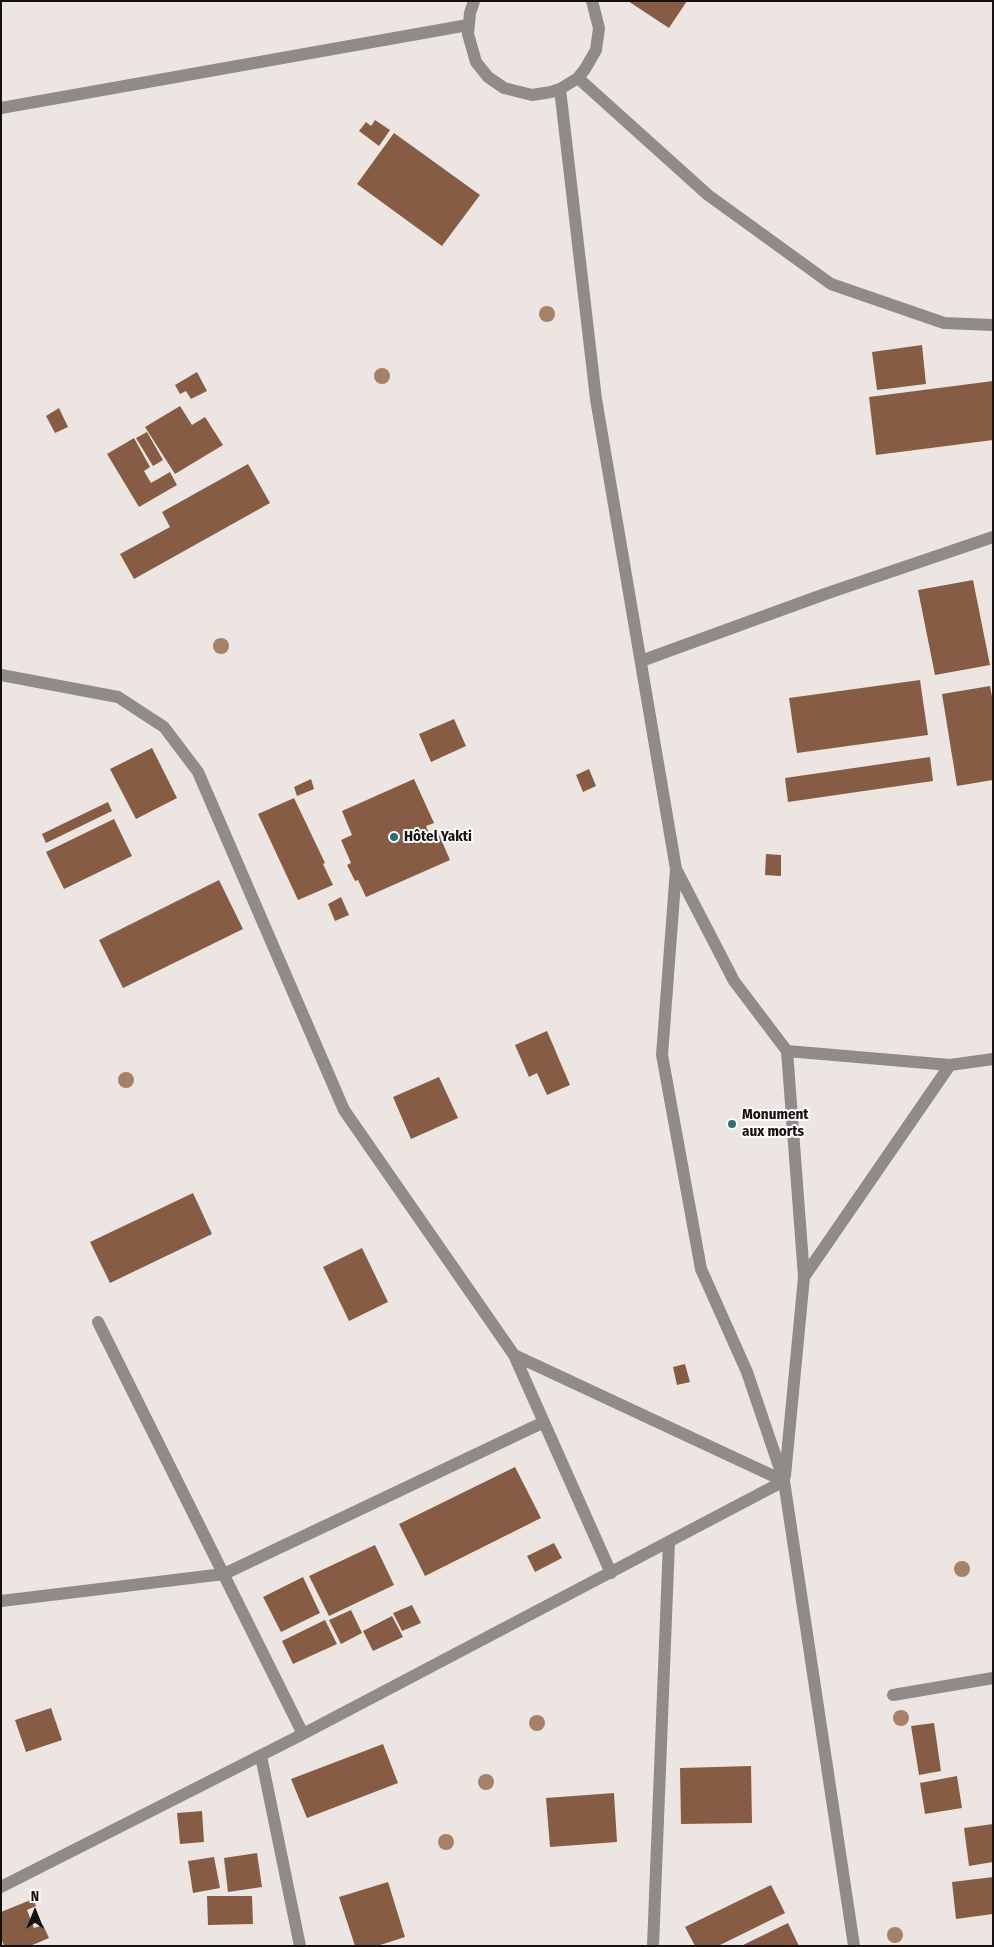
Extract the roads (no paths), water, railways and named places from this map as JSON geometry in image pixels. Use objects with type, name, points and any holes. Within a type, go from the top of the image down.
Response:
[{"type":"street","points":[[474,1],[468,25],[470,44],[476,62],[496,83],[513,91],[532,94],[560,89],[578,78],[591,60],[598,39],[599,28],[592,1]]},
{"type":"street","points":[[1,108],[468,25]]},
{"type":"street","points":[[578,78],[708,195],[831,284],[944,323],[993,325]]},
{"type":"street","points":[[560,89],[596,399],[676,869],[662,1055],[701,1268],[747,1372],[784,1481],[854,1946]]},
{"type":"street","points":[[641,661],[825,594],[993,538]]},
{"type":"street","points":[[1,675],[118,697],[164,727],[193,764],[344,1110],[514,1355],[611,1573]]},
{"type":"street","points":[[676,869],[734,981],[787,1051],[804,1277],[784,1481]]},
{"type":"street","points":[[787,1051],[950,1065],[993,1059]]},
{"type":"street","points":[[804,1277],[950,1065]]},
{"type":"street","points":[[98,1322],[303,1734]]},
{"type":"street","points":[[514,1355],[784,1481]]},
{"type":"street","points":[[1,1601],[224,1574],[544,1422]]},
{"type":"street","points":[[1,1887],[261,1756],[784,1481]]},
{"type":"street","points":[[653,1946],[670,1542]]},
{"type":"street","points":[[894,1695],[993,1678]]},
{"type":"street","points":[[261,1756],[300,1946]]},
{"type":"place","name":"Hôtel Yakti","points":[[394,837]]},
{"type":"place","name":"Monument aux morts","points":[[732,1124]]}]
